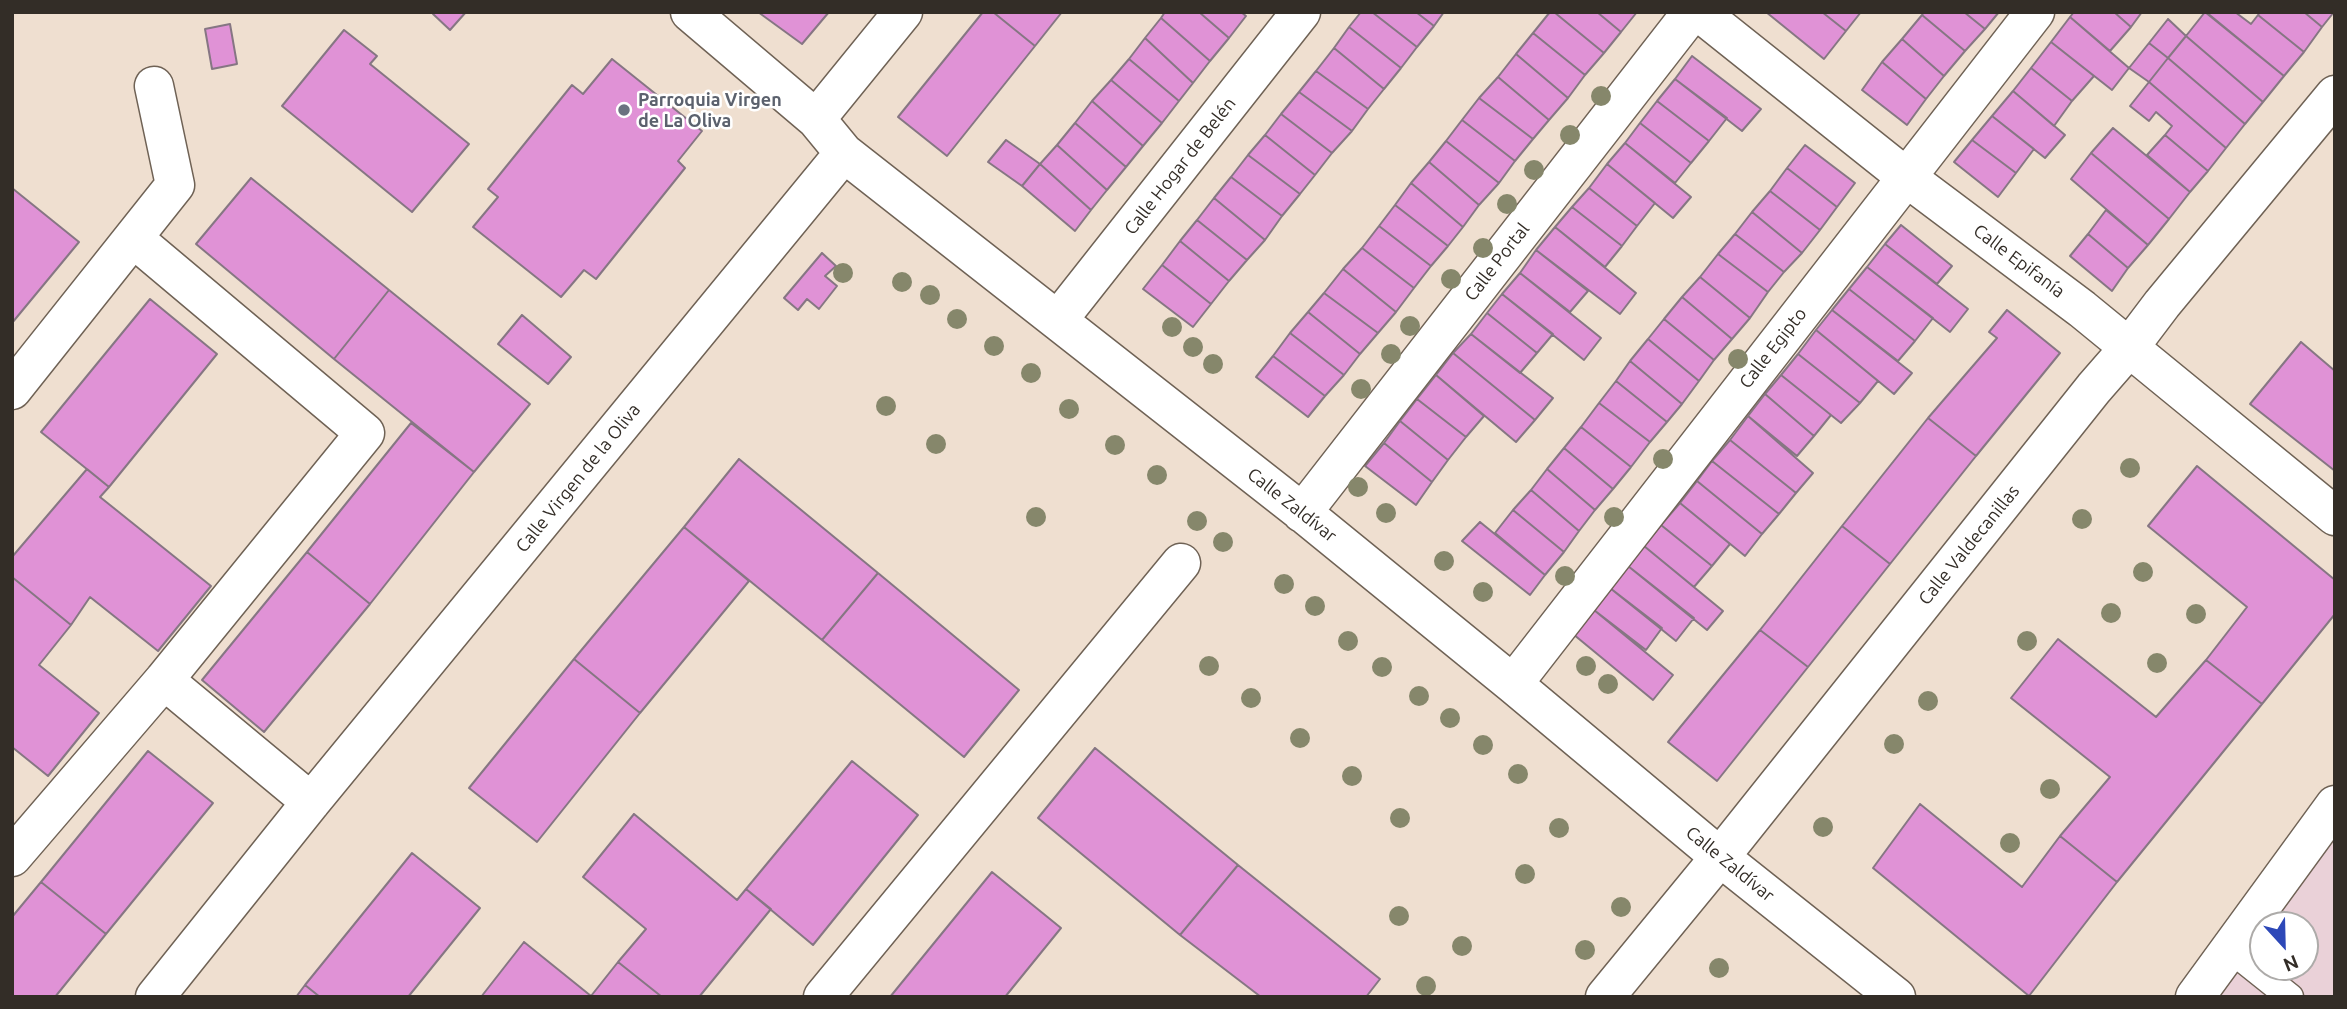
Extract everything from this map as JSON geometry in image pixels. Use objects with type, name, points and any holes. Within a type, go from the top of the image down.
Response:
[{"type":"street","name":"Calle Zaldívar","points":[[690,12],[816,118],[844,153],[1302,513],[1720,857],[1896,997]]},
{"type":"street","points":[[816,118],[903,12]]},
{"type":"street","name":"Calle Hogar de Belén","points":[[1058,320],[1301,12]]},
{"type":"street","name":"Calle Portal","points":[[1302,513],[1692,12]]},
{"type":"street","name":"Calle Epifanía","points":[[1699,12],[1906,177],[2082,309],[2335,516]]},
{"type":"street","name":"Calle Egipto","points":[[1513,684],[2035,12]]},
{"type":"street","points":[[12,390],[175,185],[155,86]]},
{"type":"street","name":"Calle Valdecanillas","points":[[1605,997],[2085,399],[2335,95]]},
{"type":"street","name":"Calle Virgen de la Oliva","points":[[155,997],[311,802],[844,153]]},
{"type":"street","points":[[12,857],[164,680],[365,433],[133,238]]},
{"type":"street","points":[[823,997],[1181,564]]},
{"type":"street","points":[[164,680],[311,802]]},
{"type":"street","points":[[2195,997],[2335,805]]},
{"type":"lane","points":[[2230,949],[2290,997]]},
{"type":"shaded area","points":[[2335,805],[2335,997],[2195,997],[2249,923],[2249,981],[2319,981],[2319,911],[2258,911]]},
{"type":"building","points":[[466,12],[450,30],[433,14]]},
{"type":"building","points":[[758,12],[829,12],[802,44]]},
{"type":"building","points":[[983,12],[993,12],[1035,46],[947,156],[898,117]]},
{"type":"building","points":[[993,12],[1062,12],[1035,46]]},
{"type":"building","points":[[1165,12],[1199,12],[1229,38],[1210,61],[1161,18]]},
{"type":"building","points":[[1199,12],[1241,12],[1246,16],[1229,38]]},
{"type":"building","points":[[1361,12],[1372,12],[1417,47],[1401,68],[1349,27]]},
{"type":"building","points":[[1372,12],[1416,12],[1434,26],[1417,47]]},
{"type":"building","points":[[1416,12],[1444,12],[1434,26]]},
{"type":"building","points":[[1550,12],[1554,12],[1604,53],[1585,75],[1533,33]]},
{"type":"building","points":[[1554,12],[1597,12],[1621,32],[1604,53]]},
{"type":"building","points":[[1597,12],[1637,12],[1621,32]]},
{"type":"building","points":[[1766,12],[1822,12],[1846,31],[1824,59]]},
{"type":"building","points":[[1822,12],[1861,12],[1846,31]]},
{"type":"building","points":[[1924,12],[1964,12],[1985,29],[1965,51],[1922,15]]},
{"type":"building","points":[[1964,12],[1999,12],[1985,29]]},
{"type":"building","points":[[2074,12],[2114,12],[2131,27],[2110,51],[2070,17]]},
{"type":"building","points":[[2114,12],[2142,12],[2131,27]]},
{"type":"building","points":[[2205,12],[2284,76],[2263,102],[2186,36]]},
{"type":"building","points":[[2206,12],[2235,12],[2251,24],[2258,15],[2304,52],[2284,76]]},
{"type":"building","points":[[2260,12],[2304,12],[2322,27],[2304,52],[2258,15]]},
{"type":"building","points":[[2304,12],[2334,12],[2322,27]]},
{"type":"building","points":[[1922,15],[1965,51],[1944,76],[1902,39]]},
{"type":"building","points":[[2070,17],[2129,68],[2112,90],[2051,42]]},
{"type":"building","points":[[1161,18],[1210,61],[1193,83],[1145,38]]},
{"type":"building","points":[[2168,19],[2186,36],[2168,58],[2149,43]]},
{"type":"building","points":[[230,24],[237,64],[212,69],[205,29]]},
{"type":"building","points":[[1349,27],[1401,68],[1384,89],[1334,48]]},
{"type":"building","points":[[344,30],[377,56],[370,64],[469,144],[412,212],[282,106]]},
{"type":"building","points":[[1533,33],[1585,75],[1568,98],[1516,54]]},
{"type":"building","points":[[2186,36],[2263,102],[2245,124],[2168,58]]},
{"type":"building","points":[[1145,38],[1193,83],[1179,101],[1129,59]]},
{"type":"building","points":[[1902,39],[1944,76],[1926,99],[1882,62]]},
{"type":"building","points":[[2051,42],[2094,76],[2072,101],[2031,68]]},
{"type":"building","points":[[2149,43],[2168,58],[2149,82],[2129,68]]},
{"type":"building","points":[[1334,48],[1384,89],[1368,109],[1316,71]]},
{"type":"building","points":[[1516,54],[1568,98],[1549,120],[1498,77]]},
{"type":"building","points":[[1692,56],[1761,109],[1742,131],[1675,79]]},
{"type":"building","points":[[2168,58],[2245,124],[2226,148],[2149,82]]},
{"type":"building","points":[[612,59],[702,131],[678,161],[685,168],[596,279],[584,270],[561,297],[473,227],[498,197],[488,189],[572,85],[583,94]]},
{"type":"building","points":[[1129,59],[1179,101],[1162,123],[1111,80]]},
{"type":"building","points":[[1882,62],[1926,99],[1907,125],[1862,90]]},
{"type":"building","points":[[2031,68],[2072,101],[2054,126],[2013,91]]},
{"type":"building","points":[[1316,71],[1368,109],[1352,131],[1299,92]]},
{"type":"building","points":[[1498,77],[1549,120],[1533,139],[1479,98]]},
{"type":"building","points":[[1675,79],[1727,118],[1709,141],[1657,101]]},
{"type":"building","points":[[1111,80],[1162,123],[1143,146],[1092,101]]},
{"type":"building","points":[[2149,82],[2226,148],[2208,171],[2165,135],[2172,126],[2156,112],[2149,121],[2130,106]]},
{"type":"building","points":[[2013,91],[2065,135],[2045,158],[1992,116]]},
{"type":"building","points":[[1299,92],[1352,131],[1332,153],[1281,114]]},
{"type":"building","points":[[1479,98],[1533,139],[1515,161],[1462,120]]},
{"type":"building","points":[[1092,101],[1143,146],[1126,167],[1075,123]]},
{"type":"building","points":[[1657,101],[1709,141],[1691,163],[1640,123]]},
{"type":"building","points":[[1281,114],[1332,153],[1315,175],[1265,135]]},
{"type":"building","points":[[1992,116],[2034,149],[2016,173],[1972,140]]},
{"type":"building","points":[[1462,120],[1515,161],[1499,183],[1446,141]]},
{"type":"building","points":[[1075,123],[1126,167],[1107,190],[1057,145]]},
{"type":"building","points":[[1640,123],[1691,163],[1675,183],[1625,143]]},
{"type":"building","points":[[2113,128],[2190,192],[2169,219],[2091,153]]},
{"type":"building","points":[[1265,135],[1315,175],[1300,194],[1248,155]]},
{"type":"building","points":[[2165,135],[2208,171],[2190,192],[2147,155]]},
{"type":"building","points":[[1006,140],[1040,164],[1022,186],[988,162]]},
{"type":"building","points":[[1972,140],[2016,173],[1998,197],[1954,162]]},
{"type":"building","points":[[1446,141],[1499,183],[1479,205],[1429,162]]},
{"type":"building","points":[[1625,143],[1691,197],[1673,218],[1607,164]]},
{"type":"building","points":[[1057,145],[1107,190],[1091,210],[1040,164]]},
{"type":"building","points":[[1805,145],[1855,183],[1837,207],[1787,168]]},
{"type":"building","points":[[2091,153],[2169,219],[2148,245],[2071,179]]},
{"type":"building","points":[[1248,155],[1300,194],[1282,216],[1231,177]]},
{"type":"building","points":[[1429,162],[1479,205],[1463,227],[1411,183]]},
{"type":"building","points":[[1040,164],[1091,210],[1075,231],[1022,186]]},
{"type":"building","points":[[1607,164],[1655,203],[1637,226],[1589,188]]},
{"type":"building","points":[[1787,168],[1837,207],[1820,230],[1770,191]]},
{"type":"building","points":[[1231,177],[1282,216],[1265,240],[1214,198]]},
{"type":"building","points":[[251,178],[389,290],[334,359],[196,244]]},
{"type":"building","points":[[1411,183],[1463,227],[1448,246],[1395,205]]},
{"type":"building","points":[[12,188],[79,242],[12,323]]},
{"type":"building","points":[[1589,188],[1637,226],[1622,246],[1572,207]]},
{"type":"building","points":[[1770,191],[1820,230],[1802,253],[1752,212]]},
{"type":"building","points":[[1214,198],[1265,240],[1247,260],[1197,220]]},
{"type":"building","points":[[1395,205],[1448,246],[1431,266],[1379,226]]},
{"type":"building","points":[[1572,207],[1622,246],[1605,267],[1555,227]]},
{"type":"building","points":[[2106,210],[2148,245],[2128,268],[2088,234]]},
{"type":"building","points":[[1752,212],[1802,253],[1784,272],[1735,234]]},
{"type":"building","points":[[1197,220],[1247,260],[1229,281],[1180,241]]},
{"type":"building","points":[[1901,225],[1952,266],[1937,284],[1885,244]]},
{"type":"building","points":[[1379,226],[1431,266],[1414,288],[1362,248]]},
{"type":"building","points":[[1555,227],[1636,293],[1620,314],[1536,250]]},
{"type":"building","points":[[1735,234],[1784,272],[1768,292],[1718,254]]},
{"type":"building","points":[[2088,234],[2128,268],[2112,291],[2070,256]]},
{"type":"building","points":[[1180,241],[1229,281],[1211,304],[1162,265]]},
{"type":"building","points":[[1885,244],[1968,309],[1950,332],[1867,267]]},
{"type":"building","points":[[1362,248],[1414,288],[1396,312],[1343,269]]},
{"type":"building","points":[[1536,250],[1588,291],[1570,312],[1520,273]]},
{"type":"building","points":[[822,253],[836,266],[825,276],[837,286],[819,309],[807,299],[798,310],[784,298]]},
{"type":"building","points":[[1718,254],[1768,292],[1750,318],[1700,277]]},
{"type":"building","points":[[1162,265],[1211,304],[1193,327],[1143,289]]},
{"type":"building","points":[[1867,267],[1933,318],[1915,341],[1849,289]]},
{"type":"building","points":[[1343,269],[1396,312],[1378,333],[1324,293]]},
{"type":"building","points":[[1520,273],[1601,338],[1584,360],[1502,294]]},
{"type":"building","points":[[1700,277],[1750,318],[1732,339],[1682,297]]},
{"type":"building","points":[[1849,289],[1915,341],[1898,361],[1832,310]]},
{"type":"building","points":[[389,290],[530,404],[474,472],[334,359]]},
{"type":"building","points":[[1324,293],[1378,333],[1360,354],[1308,312]]},
{"type":"building","points":[[1502,294],[1553,334],[1537,353],[1487,313]]},
{"type":"building","points":[[1682,297],[1732,339],[1714,360],[1664,319]]},
{"type":"building","points":[[150,299],[217,354],[109,487],[41,432]]},
{"type":"building","points":[[1832,310],[1912,373],[1894,394],[1816,330]]},
{"type":"building","points":[[2007,310],[2060,353],[1976,456],[1928,418],[1997,338],[1989,332]]},
{"type":"building","points":[[1308,312],[1360,354],[1344,375],[1290,333]]},
{"type":"building","points":[[1487,313],[1537,353],[1520,373],[1471,334]]},
{"type":"building","points":[[522,315],[571,357],[548,384],[498,344]]},
{"type":"building","points":[[1664,319],[1714,360],[1699,381],[1648,339]]},
{"type":"building","points":[[1816,330],[1878,381],[1860,403],[1798,354]]},
{"type":"building","points":[[1290,333],[1344,375],[1325,396],[1273,356]]},
{"type":"building","points":[[1471,334],[1553,398],[1535,420],[1453,353]]},
{"type":"building","points":[[1648,339],[1699,381],[1682,404],[1630,361]]},
{"type":"building","points":[[2301,342],[2335,371],[2335,471],[2250,404]]},
{"type":"building","points":[[1453,353],[1535,420],[1516,442],[1436,375]]},
{"type":"building","points":[[1798,354],[1860,403],[1841,423],[1781,375]]},
{"type":"building","points":[[1273,356],[1325,396],[1308,417],[1256,377]]},
{"type":"building","points":[[1630,361],[1682,404],[1667,422],[1616,381]]},
{"type":"building","points":[[1436,375],[1484,416],[1466,437],[1417,399]]},
{"type":"building","points":[[1781,375],[1831,415],[1814,436],[1765,394]]},
{"type":"building","points":[[1616,381],[1667,422],[1650,442],[1599,403]]},
{"type":"building","points":[[1765,394],[1814,436],[1797,456],[1748,416]]},
{"type":"building","points":[[1417,399],[1466,437],[1448,460],[1400,421]]},
{"type":"building","points":[[1599,403],[1650,442],[1631,467],[1581,427]]},
{"type":"building","points":[[1748,416],[1813,473],[1796,493],[1730,440]]},
{"type":"building","points":[[1928,418],[1976,456],[1890,564],[1842,526]]},
{"type":"building","points":[[1400,421],[1448,460],[1432,482],[1384,443]]},
{"type":"building","points":[[411,423],[474,472],[370,604],[307,552]]},
{"type":"building","points":[[1581,427],[1631,467],[1613,489],[1564,448]]},
{"type":"building","points":[[1730,440],[1796,493],[1779,514],[1712,461]]},
{"type":"building","points":[[1384,443],[1432,482],[1416,505],[1365,466]]},
{"type":"building","points":[[1564,448],[1613,489],[1595,510],[1547,469]]},
{"type":"building","points":[[739,459],[878,573],[822,640],[684,527]]},
{"type":"building","points":[[1712,461],[1779,514],[1762,534],[1697,481]]},
{"type":"building","points":[[2197,466],[2335,580],[2335,614],[2262,704],[2206,660],[2247,607],[2148,526]]},
{"type":"building","points":[[87,469],[109,487],[100,497],[211,586],[158,651],[90,597],[71,625],[12,577],[12,557]]},
{"type":"building","points":[[1547,469],[1595,510],[1579,531],[1531,490]]},
{"type":"building","points":[[1697,481],[1762,534],[1745,556],[1680,503]]},
{"type":"building","points":[[1531,490],[1579,531],[1564,552],[1513,510]]},
{"type":"building","points":[[1680,503],[1730,544],[1712,566],[1661,525]]},
{"type":"building","points":[[1513,510],[1564,552],[1545,575],[1495,533]]},
{"type":"building","points":[[1480,522],[1545,575],[1530,595],[1462,541]]},
{"type":"building","points":[[1661,525],[1712,566],[1694,587],[1644,546]]},
{"type":"building","points":[[1842,526],[1890,564],[1808,667],[1760,630]]},
{"type":"building","points":[[684,527],[749,581],[640,713],[574,659]]},
{"type":"building","points":[[1644,546],[1723,611],[1707,630],[1628,566]]},
{"type":"building","points":[[307,552],[370,604],[264,732],[202,680]]},
{"type":"building","points":[[1628,566],[1694,618],[1676,641],[1610,588]]},
{"type":"building","points":[[878,573],[1019,690],[964,757],[822,640]]},
{"type":"building","points":[[12,577],[71,625],[39,665],[99,713],[48,776],[12,747]]},
{"type":"building","points":[[1610,588],[1662,628],[1646,650],[1594,610]]},
{"type":"building","points":[[1594,610],[1673,675],[1653,700],[1573,634]]},
{"type":"building","points":[[1760,630],[1808,667],[1717,781],[1668,742]]},
{"type":"building","points":[[2058,639],[2156,717],[2206,660],[2262,704],[2117,882],[2060,836],[2110,777],[2011,698]]},
{"type":"building","points":[[574,659],[640,713],[537,842],[469,788]]},
{"type":"building","points":[[1095,748],[1238,865],[1180,935],[1038,818]]},
{"type":"building","points":[[148,751],[213,803],[106,934],[41,882]]},
{"type":"building","points":[[852,761],[918,815],[813,945],[746,889]]},
{"type":"building","points":[[1920,804],[2022,887],[2060,836],[2117,882],[2029,996],[1873,868]]},
{"type":"building","points":[[634,814],[737,900],[746,889],[771,909],[699,997],[662,997],[618,962],[646,929],[583,877]]},
{"type":"building","points":[[412,853],[480,908],[408,997],[320,997],[305,985]]},
{"type":"building","points":[[1238,865],[1380,979],[1366,997],[1261,997],[1180,935]]},
{"type":"building","points":[[992,872],[1061,928],[1005,997],[890,997]]},
{"type":"building","points":[[41,882],[106,934],[55,997],[12,997],[12,917]]},
{"type":"building","points":[[524,942],[591,996],[618,962],[662,997],[481,997]]},
{"type":"building","points":[[305,985],[320,997],[296,997]]},
{"type":"place","name":"Parroquia Virgen de La Oliva","points":[[624,110]]}]
